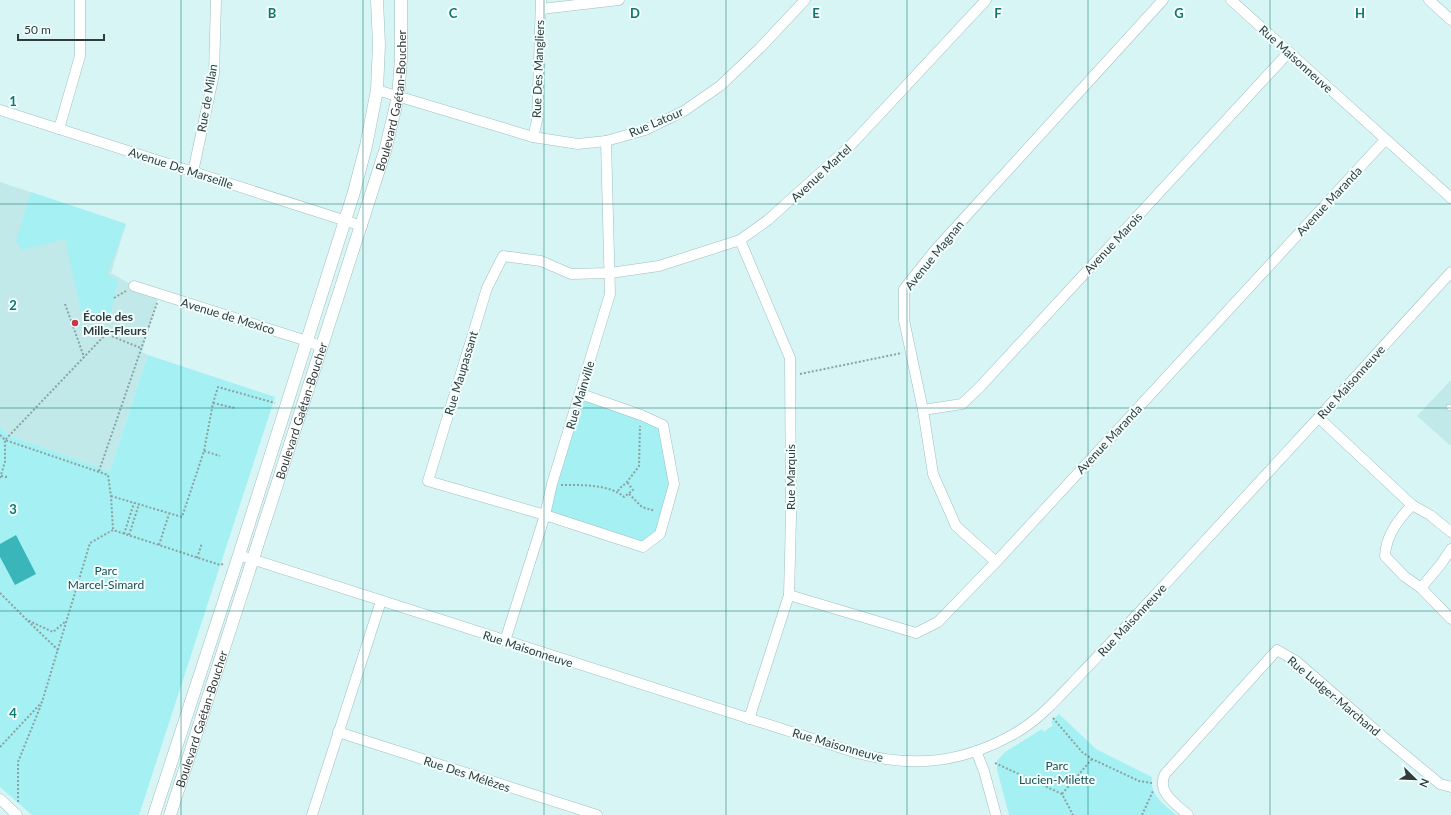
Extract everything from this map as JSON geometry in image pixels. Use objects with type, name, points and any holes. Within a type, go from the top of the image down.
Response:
[{"type":"street","points":[[59,129],[80,56],[80,0]]},
{"type":"street","name":"Rue de Milan","points":[[193,172],[214,74],[216,0]]},
{"type":"street","name":"Boulevard Gaétan-Boucher","points":[[154,815],[307,341],[345,221],[366,146],[377,90],[379,45],[377,0]]},
{"type":"street","name":"Boulevard Gaétan-Boucher","points":[[170,815],[254,560],[385,151],[398,97],[401,59],[401,0]]},
{"type":"street","points":[[541,4],[619,0]]},
{"type":"street","name":"Rue Latour","points":[[377,90],[533,137],[578,144],[606,142],[645,130],[684,111],[720,86],[760,48],[805,0]]},
{"type":"street","name":"Avenue Martel","points":[[610,273],[659,266],[740,240],[768,220],[849,147],[986,0]]},
{"type":"street","name":"Avenue Magnan","points":[[996,562],[956,526],[934,474],[923,410],[904,320],[904,289],[936,249],[1163,0]]},
{"type":"street","name":"Rue Maisonneuve","points":[[1231,0],[1451,198]]},
{"type":"street","points":[[1429,0],[1451,20]]},
{"type":"street","name":"Rue Des Mangliers","points":[[533,137],[537,121],[541,4]]},
{"type":"street","name":"Avenue Marois","points":[[923,410],[962,404],[979,388],[1289,52]]},
{"type":"street","name":"Avenue De Marseille","points":[[0,110],[362,226]]},
{"type":"street","name":"Avenue Maranda","points":[[789,595],[916,633],[938,622],[996,562],[1385,140]]},
{"type":"street","name":"Rue Mainville","points":[[505,641],[545,515],[552,484],[610,294],[606,142]]},
{"type":"street","name":"Rue Marquis","points":[[740,240],[790,358],[791,517],[789,595],[749,719]]},
{"type":"street","name":"Rue Maupassant","points":[[545,515],[428,481],[487,288],[503,256],[541,261],[571,274],[610,273]]},
{"type":"street","name":"Rue Maisonneuve","points":[[239,555],[857,753],[889,760],[910,762],[958,757],[976,751],[1015,733],[1032,722],[1046,710],[1101,654],[1319,418],[1451,272]]},
{"type":"street","name":"Avenue de Mexico","points":[[134,286],[322,347]]},
{"type":"street","points":[[545,515],[643,547],[660,534],[666,515],[674,484],[663,425],[641,415],[580,394]]},
{"type":"street","points":[[1319,418],[1412,505],[1430,516],[1451,532]]},
{"type":"street","points":[[1412,505],[1392,530],[1385,546],[1385,556],[1404,576],[1421,588],[1451,619]]},
{"type":"street","points":[[1421,588],[1441,564],[1451,549]]},
{"type":"street","points":[[312,815],[381,601]]},
{"type":"street","name":"Rue Ludger-Marchand","points":[[1188,815],[1165,794],[1162,784],[1165,774],[1277,650],[1296,661],[1440,784],[1451,787]]},
{"type":"street","name":"Rue Des Mélèzes","points":[[338,732],[596,815]]},
{"type":"street","points":[[976,751],[984,771],[996,815]]},
{"type":"street","points":[[0,799],[18,811]]},
{"type":"path","points":[[114,298],[134,286]]},
{"type":"path","points":[[99,472],[160,294]]},
{"type":"path","points":[[65,304],[84,357]]},
{"type":"path","points":[[7,477],[0,477],[5,462],[5,440],[106,334],[141,348]]},
{"type":"path","points":[[790,376],[911,351]]},
{"type":"path","points":[[112,496],[182,517],[204,450],[213,403],[218,387],[286,406]]},
{"type":"path","points":[[213,403],[235,408]]},
{"type":"path","points":[[618,491],[639,466],[641,415]]},
{"type":"path","points":[[0,435],[5,440],[108,475],[112,496],[113,530]]},
{"type":"path","points":[[204,450],[220,456]]},
{"type":"path","points":[[552,484],[590,486],[618,491],[624,497],[633,490],[627,482]]},
{"type":"path","points":[[628,494],[642,507],[666,515]]},
{"type":"path","points":[[124,534],[134,503]]},
{"type":"path","points":[[129,536],[139,504]]},
{"type":"path","points":[[159,545],[169,513]]},
{"type":"path","points":[[18,811],[18,762],[42,702],[90,543],[113,530],[197,558],[221,565],[223,564]]},
{"type":"path","points":[[197,558],[202,543]]},
{"type":"path","points":[[0,592],[58,650]]},
{"type":"path","points":[[27,620],[54,632],[67,620]]},
{"type":"path","points":[[0,747],[42,702]]},
{"type":"path","points":[[1053,718],[1092,759],[1139,781],[1152,783]]},
{"type":"path","points":[[1062,794],[1092,759]]},
{"type":"path","points":[[995,763],[1062,794],[1073,815]]},
{"type":"path","points":[[1142,815],[1153,791]]},
{"type":"shaded area","name":"École des Mille-Fleurs","points":[[0,182],[126,224],[111,273],[134,286],[159,294],[142,352],[148,355],[110,471],[8,435],[0,427]]},
{"type":"shaded area","points":[[1451,380],[1451,446],[1417,416]]},
{"type":"shaded area","points":[[16,535],[36,574],[15,585],[0,557],[0,544]]},
{"type":"green space","points":[[31,192],[126,224],[107,274],[118,281],[110,317],[84,325],[65,239],[22,250],[16,241]]},
{"type":"green space","name":"Parc Marcel-Simard","points":[[148,355],[275,397],[139,815],[32,815],[0,787],[0,427],[8,435],[110,471]]},
{"type":"green space","points":[[581,394],[663,425],[674,484],[660,534],[643,547],[545,515]]},
{"type":"green space","name":"Parc Lucien-Milette","points":[[1059,714],[1096,749],[1152,777],[1153,789],[1158,799],[1176,815],[1009,815],[997,770],[997,761],[1005,752],[1042,729],[1044,732],[1053,725],[1051,722]]},
{"type":"place","name":"École des Mille-Fleurs","points":[[75,323]]}]
